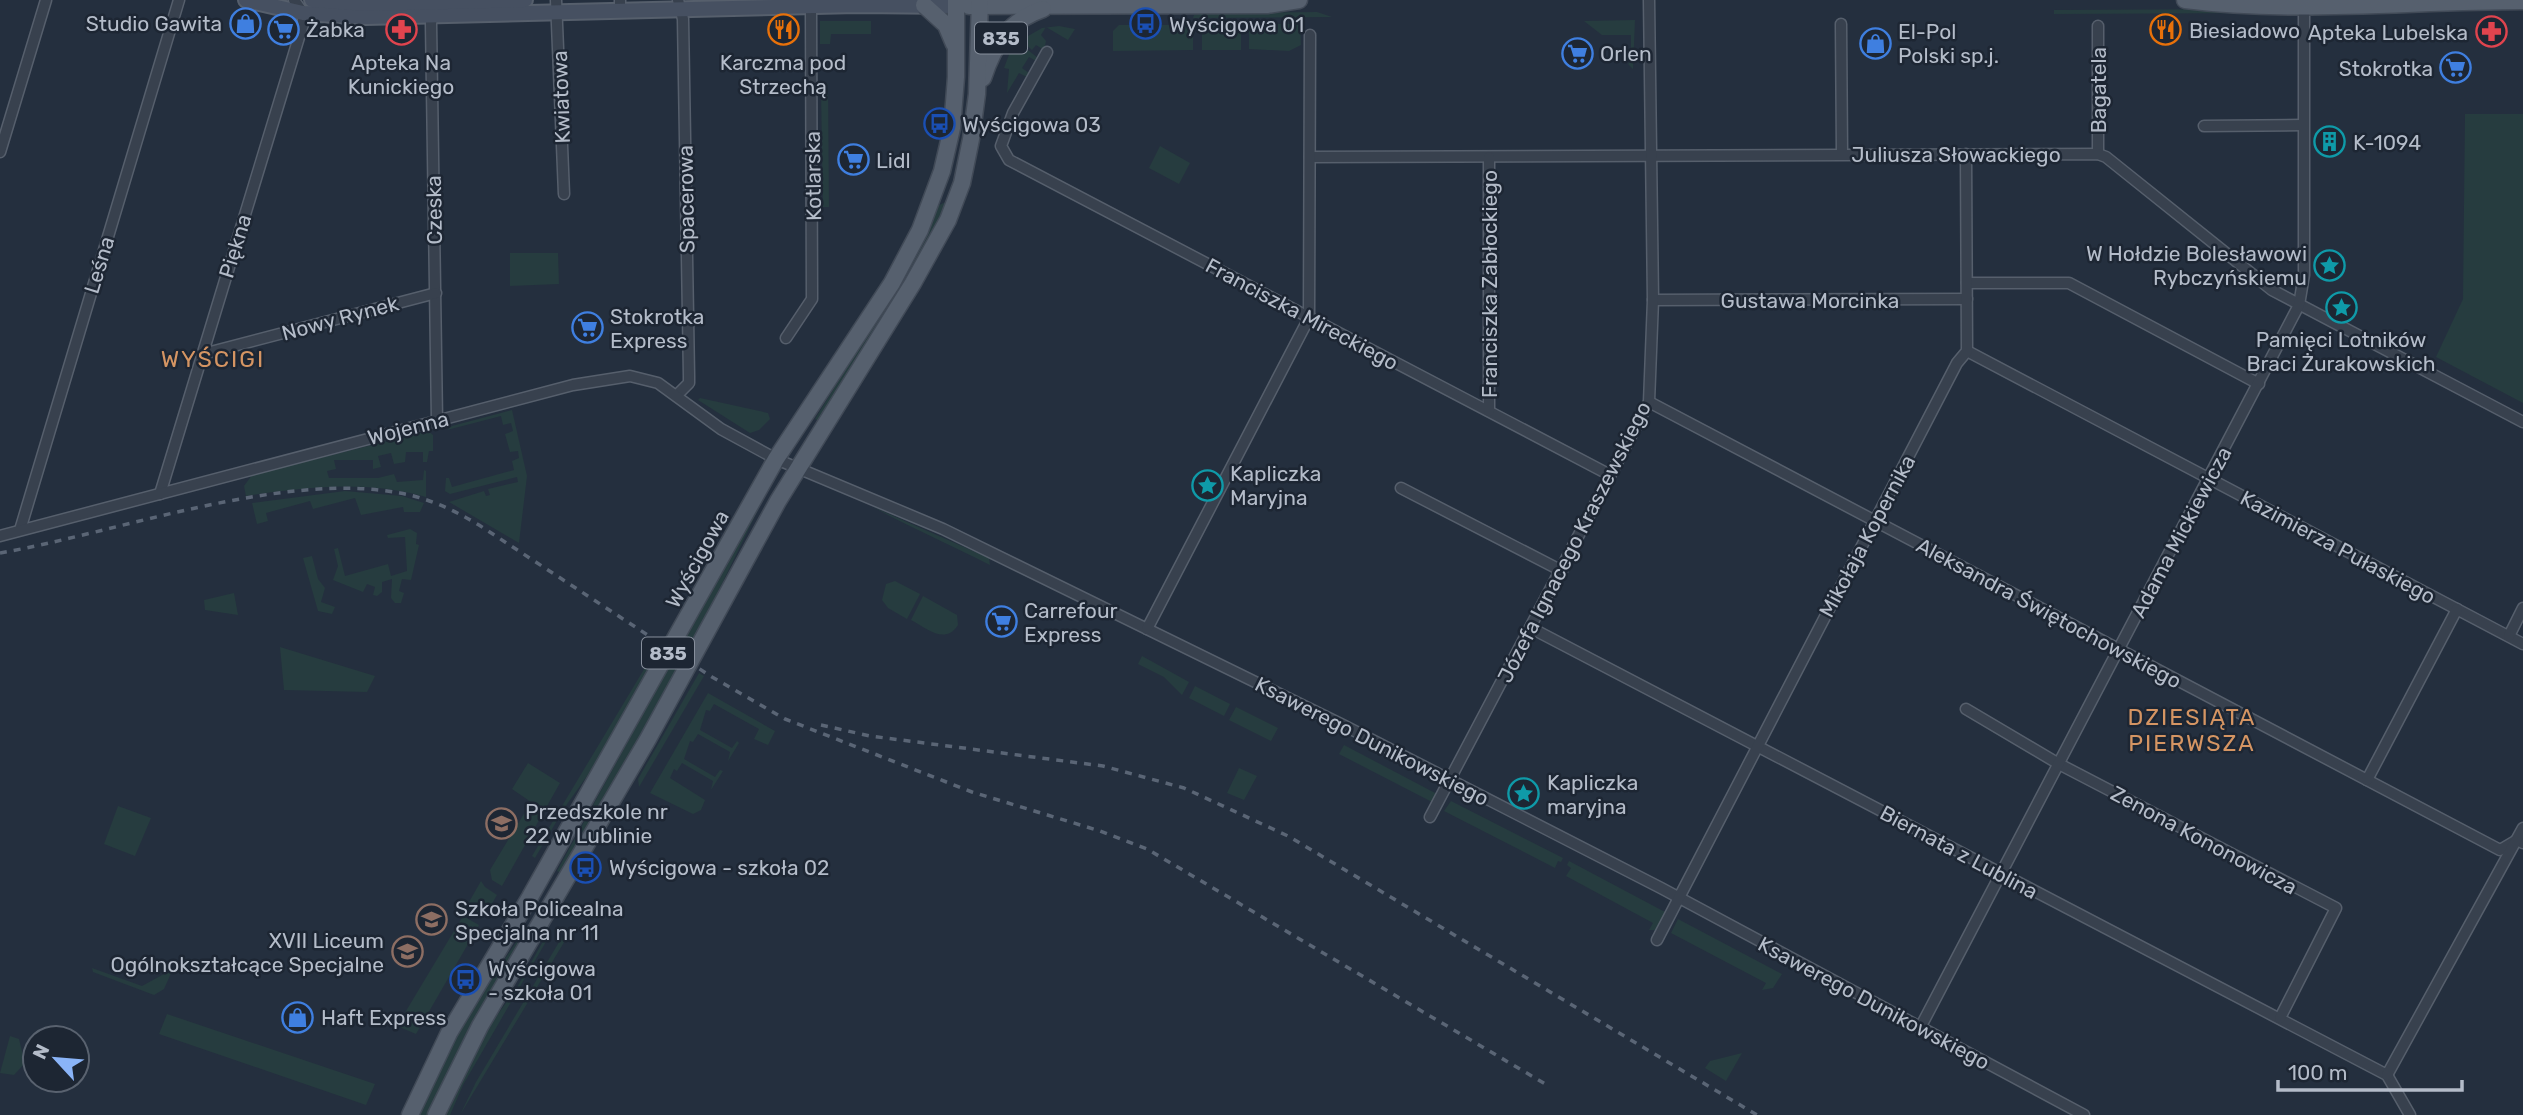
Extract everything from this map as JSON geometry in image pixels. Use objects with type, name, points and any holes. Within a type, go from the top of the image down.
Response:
[{"type":"main road","points":[[246,0],[303,13],[442,4],[745,4],[811,8],[956,3],[1051,6]]},
{"type":"main road","points":[[312,0],[432,15],[525,0]]},
{"type":"main road","name":"835","points":[[977,94],[1002,36],[1020,20],[1051,6],[1254,5],[1299,0]]},
{"type":"main road","points":[[2185,0],[2219,4],[2523,1]]},
{"type":"main road","name":"Wyścigowa","points":[[410,1115],[449,1033],[526,905],[776,459],[892,283],[920,230],[942,171],[952,128],[957,49],[956,3]]},
{"type":"main road","name":"Wyścigowa","points":[[436,1115],[480,1026],[635,762],[798,467],[913,283],[948,219],[969,154],[977,94],[980,3]]},
{"type":"main road","points":[[924,5],[946,25],[957,49]]},
{"type":"street","points":[[0,152],[46,0]]},
{"type":"street","name":"Leśna","points":[[20,530],[179,0]]},
{"type":"street","points":[[294,0],[303,13]]},
{"type":"street","name":"Józefa Ignacego Kraszewskiego","points":[[1430,817],[1649,402],[1653,300],[1649,0]]},
{"type":"street","name":"Adama Mickiewicza","points":[[1920,1028],[2299,305],[2304,275],[2304,2]]},
{"type":"street","points":[[432,15],[442,4]]},
{"type":"street","name":"Spacerowa","points":[[677,395],[689,383],[680,5]]},
{"type":"street","name":"Kwiatowa","points":[[557,6],[564,194]]},
{"type":"street","name":"Kotlarska","points":[[786,338],[812,299],[811,8]]},
{"type":"street","name":"Piękna","points":[[160,494],[303,24],[303,13]]},
{"type":"street","name":"Czeska","points":[[432,15],[438,420]]},
{"type":"street","points":[[1841,24],[1842,154]]},
{"type":"street","name":"Bagatela","points":[[2098,26],[2098,154]]},
{"type":"street","points":[[1147,629],[1309,318],[1310,35]]},
{"type":"street","name":"Franciszka Mireckiego","points":[[1047,52],[1013,113],[1001,146],[1010,160],[1610,475]]},
{"type":"street","points":[[2204,126],[2303,125]]},
{"type":"street","points":[[1966,154],[1967,351]]},
{"type":"street","points":[[2098,154],[2106,157],[2272,290],[2523,422]]},
{"type":"street","name":"Juliusza Słowackiego","points":[[1310,158],[2098,154]]},
{"type":"street","name":"Franciszka Zabłockiego","points":[[1489,158],[1489,411]]},
{"type":"street","points":[[1967,283],[2069,283],[2259,384]]},
{"type":"street","name":"Nowy Rynek","points":[[203,354],[436,293]]},
{"type":"street","name":"Gustawa Morcinka","points":[[1653,300],[1967,299]]},
{"type":"street","name":"Kazimierza Pułaskiego","points":[[1967,351],[2523,644]]},
{"type":"street","name":"Mikołaja Kopernika","points":[[1657,940],[1957,363],[1967,351]]},
{"type":"street","name":"Wojenna","points":[[0,536],[606,378],[641,377],[677,395],[721,429],[776,459],[798,467]]},
{"type":"street","name":"Aleksandra Świętochowskiego","points":[[1649,402],[2500,850],[2520,842]]},
{"type":"street","name":"Ksawerego Dunikowskiego","points":[[798,467],[943,529],[1450,779],[1679,897],[2084,1115]]},
{"type":"street","points":[[1401,488],[1562,571]]},
{"type":"street","points":[[2509,636],[2523,608]]},
{"type":"street","points":[[2367,780],[2457,609]]},
{"type":"street","name":"Biernata z Lublina","points":[[1531,628],[2388,1075]]},
{"type":"street","name":"Zenona Kononowicza","points":[[1966,709],[2059,764],[2336,908],[2280,1018]]},
{"type":"street","points":[[2410,1115],[2388,1075],[2520,842],[2523,828]]},
{"type":"green space","points":[[2255,9],[2255,13],[2054,14],[2054,10]]},
{"type":"green space","points":[[1317,12],[1332,17],[1193,18],[1194,15],[1206,13]]},
{"type":"green space","points":[[1635,20],[1633,69],[1628,64],[1631,61],[1631,35],[1602,35],[1584,21]]},
{"type":"green space","points":[[820,21],[871,21],[871,34],[831,34],[830,44],[820,44]]},
{"type":"green space","points":[[1249,24],[1300,24],[1301,45],[1289,51],[1249,49]]},
{"type":"green space","points":[[1119,25],[1193,25],[1193,50],[1113,51],[1113,31]]},
{"type":"green space","points":[[1202,25],[1241,25],[1241,50],[1202,50]]},
{"type":"green space","points":[[1059,26],[1075,29],[1068,40],[1047,27]]},
{"type":"green space","points":[[1042,28],[1046,28],[1041,35],[1046,41],[1044,50],[1036,45],[1032,50],[1021,40]]},
{"type":"green space","points":[[1019,43],[1038,58],[1036,61],[1029,57],[1022,68],[1029,73],[1027,77],[1019,73],[1007,93],[1009,69],[1004,68],[1010,52]]},
{"type":"green space","points":[[828,83],[829,207],[823,207],[821,91]]},
{"type":"green space","points":[[2465,114],[2523,114],[2523,403],[2436,357],[2463,299]]},
{"type":"green space","points":[[1160,146],[1190,163],[1179,184],[1149,168]]},
{"type":"green space","points":[[948,201],[919,259],[819,421],[815,419],[905,274],[937,206]]},
{"type":"green space","points":[[510,253],[558,253],[559,284],[510,286]]},
{"type":"green space","points":[[700,398],[768,413],[770,419],[759,430],[750,433],[698,400]]},
{"type":"green space","points":[[512,410],[527,476],[519,543],[449,502],[484,491],[486,496],[490,495],[488,489],[518,482],[517,477],[450,494],[445,491],[446,478],[449,478],[452,487],[514,470],[512,461],[519,458],[518,451],[510,452],[505,434],[513,431],[511,423],[503,425],[501,416],[447,430],[452,426]]},
{"type":"green space","points":[[428,431],[433,435],[433,451],[429,451],[427,462],[423,462],[423,452],[406,452],[405,462],[394,464],[391,453],[378,456],[381,467],[373,469],[373,460],[334,460],[336,469],[327,471],[329,478],[378,478],[394,474],[397,482],[423,480],[424,470],[426,497],[380,488],[358,487],[314,488],[246,496],[244,486],[252,475]]},
{"type":"green space","points":[[345,491],[402,496],[424,503],[420,512],[404,512],[403,507],[361,515],[355,498],[313,509],[310,501],[266,513],[268,521],[257,524],[252,503]]},
{"type":"green space","points":[[755,506],[759,508],[686,657],[678,651]]},
{"type":"green space","points":[[873,507],[989,558],[990,565],[902,522]]},
{"type":"green space","points":[[410,529],[417,533],[416,544],[419,545],[411,580],[402,579],[399,591],[404,593],[401,603],[395,603],[391,598],[392,579],[382,582],[382,592],[377,596],[373,595],[375,587],[367,584],[363,592],[333,580],[338,566],[334,549],[338,548],[345,576],[388,564],[391,576],[407,571],[405,537],[388,538],[387,535]]},
{"type":"green space","points":[[312,556],[318,579],[325,588],[321,602],[335,607],[332,614],[318,611],[303,558]]},
{"type":"green space","points":[[895,581],[920,594],[907,619],[888,608],[882,600],[886,584]]},
{"type":"green space","points":[[234,593],[238,615],[205,610],[204,600]]},
{"type":"green space","points":[[923,596],[957,615],[958,625],[953,631],[942,635],[911,620]]},
{"type":"green space","points":[[658,646],[663,649],[597,762],[565,807],[535,858],[532,856]]},
{"type":"green space","points":[[280,647],[375,676],[367,692],[284,690]]},
{"type":"green space","points":[[1142,656],[1189,682],[1182,695],[1164,677],[1138,664]]},
{"type":"green space","points":[[674,657],[683,663],[561,873],[557,871]]},
{"type":"green space","points":[[699,673],[704,676],[639,787],[638,779]]},
{"type":"green space","points":[[1195,686],[1230,704],[1224,716],[1189,698]]},
{"type":"green space","points":[[708,693],[775,731],[768,745],[754,739],[759,729],[714,704],[710,711],[706,710],[700,730],[732,748],[737,741],[739,743],[728,761],[730,752],[698,734],[693,742],[690,741],[684,759],[715,777],[720,770],[723,771],[711,790],[713,781],[682,763],[677,771],[674,769],[670,778],[705,800],[701,810],[693,814],[650,793]]},
{"type":"green space","points":[[1236,707],[1278,728],[1271,741],[1229,720]]},
{"type":"green space","points":[[1344,745],[1437,794],[1432,802],[1339,754]]},
{"type":"green space","points":[[528,763],[560,783],[502,886],[492,880],[490,870],[531,802],[512,789]]},
{"type":"green space","points":[[1239,768],[1257,776],[1244,800],[1227,793]]},
{"type":"green space","points":[[1451,801],[1563,858],[1561,862],[1558,861],[1555,868],[1444,811]]},
{"type":"green space","points":[[118,806],[151,818],[135,856],[104,844]]},
{"type":"green space","points":[[1569,861],[1665,912],[1656,930],[1649,930],[1653,923],[1566,876],[1571,868],[1567,865]]},
{"type":"green space","points":[[481,881],[497,895],[483,919],[465,909]]},
{"type":"green space","points":[[463,916],[479,925],[416,1034],[397,1026]]},
{"type":"green space","points":[[1678,919],[1782,974],[1773,988],[1762,990],[1766,983],[1671,933]]},
{"type":"green space","points":[[527,926],[449,1070],[429,1115],[417,1115],[461,1024]]},
{"type":"green space","points":[[551,933],[463,1085],[450,1115],[444,1115],[485,1032],[516,989],[546,936]]},
{"type":"green space","points":[[562,937],[566,939],[460,1115],[476,1082]]},
{"type":"green space","points":[[92,968],[142,986],[164,974],[166,968],[172,971],[164,989],[154,995],[93,972]]},
{"type":"green space","points":[[167,1014],[375,1084],[366,1105],[159,1034]]},
{"type":"green space","points":[[10,1036],[19,1039],[21,1067],[14,1075],[0,1073]]},
{"type":"green space","points":[[1742,1053],[1726,1081],[1705,1068],[1710,1061]]},
{"type":"railway","points":[[0,553],[200,507],[304,490],[354,488],[400,493],[431,501],[479,525],[712,677],[785,719],[972,792],[1100,831],[1147,849],[1547,1085]]},
{"type":"railway","points":[[821,725],[870,736],[1103,766],[1184,788],[1288,836],[1757,1115]]},
{"type":"place","name":"Studio Gawita","points":[[245,23]]},
{"type":"place","name":"Wyścigowa 01","points":[[1146,24]]},
{"type":"place","name":"Żabka","points":[[283,29]]},
{"type":"place","name":"Apteka Na Kunickiego","points":[[401,30]]},
{"type":"place","name":"Karczma pod Strzechą","points":[[783,30]]},
{"type":"place","name":"Biesiadowo","points":[[2166,30]]},
{"type":"place","name":"Apteka Lubelska","points":[[2491,32]]},
{"type":"place","name":"El-Pol Polski sp.j.","points":[[1875,43]]},
{"type":"place","name":"Orlen","points":[[1577,53]]},
{"type":"place","name":"Stokrotka","points":[[2456,68]]},
{"type":"place","name":"Wyścigowa 03","points":[[939,124]]},
{"type":"place","name":"K-1094","points":[[2330,142]]},
{"type":"place","name":"Lidl","points":[[853,160]]},
{"type":"place","name":"W Hołdzie Bolesławowi Rybczyńskiemu","points":[[2330,265]]},
{"type":"place","name":"Pamięci Lotników Braci Żurakowskich","points":[[2341,307]]},
{"type":"place","name":"Stokrotka Express","points":[[587,328]]},
{"type":"place","name":"Kapliczka Maryjna","points":[[1207,485]]},
{"type":"place","name":"Carrefour Express","points":[[1001,622]]},
{"type":"place","name":"Kapliczka maryjna","points":[[1524,794]]},
{"type":"place","name":"Przedszkole nr 22 w Lublinie","points":[[502,823]]},
{"type":"place","name":"Wyścigowa - szkoła 02","points":[[586,867]]},
{"type":"place","name":"Szkoła Policealna Specjalna nr 11","points":[[432,920]]},
{"type":"place","name":"XVII Liceum Ogólnokształcące Specjalne","points":[[407,952]]},
{"type":"place","name":"Wyścigowa - szkoła 01","points":[[465,980]]},
{"type":"place","name":"Haft Express","points":[[298,1017]]},
{"type":"district","name":"WYŚCIGI","points":[[213,359]]},
{"type":"district","name":"DZIESIĄTA PIERWSZA","points":[[2192,730]]}]
